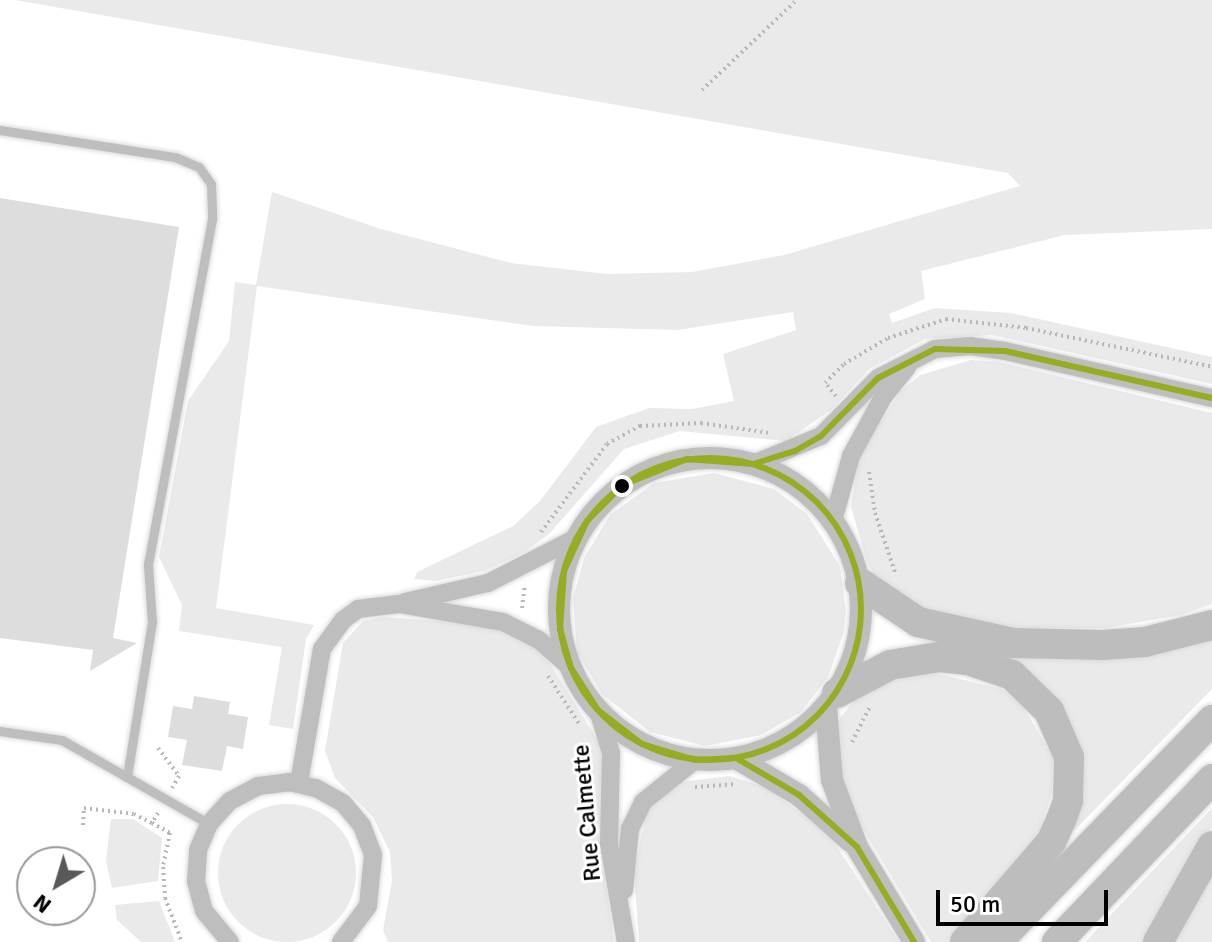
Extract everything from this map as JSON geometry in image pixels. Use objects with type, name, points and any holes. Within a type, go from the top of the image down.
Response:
[{"type":"highway","points":[[860,583],[918,622],[1013,643],[1103,645],[1145,642],[1212,625]]},
{"type":"highway","points":[[831,700],[890,665],[939,657],[968,660],[1012,675],[1049,711],[1069,757],[1065,811],[1051,842],[965,942]]},
{"type":"highway","points":[[997,942],[1212,720]]},
{"type":"highway","points":[[1057,942],[1212,779]]},
{"type":"highway","points":[[1158,942],[1212,846]]},
{"type":"street","points":[[753,464],[821,436],[878,378],[935,349],[970,346],[1212,398]]},
{"type":"street","points":[[833,521],[851,456],[883,397],[912,361]]},
{"type":"street","points":[[399,604],[465,613],[520,628],[571,668],[598,710],[642,744],[695,760],[736,758],[786,741],[831,700],[858,645],[860,583],[833,521],[796,485],[753,464],[707,458],[653,469],[605,500],[576,538],[564,571],[559,610],[571,668]]},
{"type":"street","points":[[299,783],[322,649],[330,634],[358,609],[399,604],[488,583],[576,538]]},
{"type":"street","points":[[831,700],[832,780],[857,847],[912,937]]},
{"type":"street","name":"Rue Calmette","points":[[598,710],[611,753],[609,844],[626,942]]},
{"type":"street","points":[[736,758],[799,795],[857,847]]},
{"type":"street","name":"Rue Calmette","points":[[622,913],[630,829],[643,802],[695,760]]},
{"type":"street","points":[[230,942],[204,911],[196,881],[198,850],[209,824],[230,801],[258,786],[299,783],[343,803],[362,826],[373,855],[368,906],[341,942]]},
{"type":"lane","points":[[0,130],[175,157],[199,167],[211,184],[212,219],[148,565],[152,622],[127,777]]},
{"type":"lane","points":[[0,731],[62,740],[209,824]]},
{"type":"path","points":[[702,90],[797,0]]},
{"type":"path","points":[[828,407],[838,398]]},
{"type":"path","points":[[520,628],[532,543],[592,462],[621,434],[661,423],[780,434]]},
{"type":"path","points":[[540,663],[586,732]]},
{"type":"path","points":[[152,823],[179,776],[158,748]]},
{"type":"path","points":[[83,825],[84,808],[134,814],[170,833],[163,888],[182,942]]},
{"type":"shaded area","points":[[15,0],[1212,0],[1212,229],[1065,235],[921,271],[925,299],[889,314],[892,323],[935,308],[1011,313],[1212,357],[1212,384],[992,335],[925,339],[869,369],[832,409],[786,441],[680,431],[624,449],[549,534],[523,553],[484,571],[435,581],[414,579],[417,572],[513,526],[540,501],[596,427],[649,408],[692,409],[734,401],[723,354],[796,330],[793,312],[678,330],[533,326],[257,286],[216,608],[314,625],[306,639],[293,729],[269,725],[282,647],[179,631],[182,605],[159,557],[188,401],[229,341],[235,282],[256,285],[272,192],[381,229],[511,263],[607,274],[692,272],[784,255],[1020,186],[1008,173]]},
{"type":"shaded area","points":[[971,360],[999,362],[1212,413],[1212,604],[1181,615],[1105,628],[1012,628],[937,620],[879,584],[867,562],[851,507],[859,454],[901,391],[920,375]]},
{"type":"shaded area","points":[[714,473],[774,489],[807,514],[840,566],[846,611],[844,632],[828,677],[801,712],[761,735],[705,746],[650,732],[602,694],[577,652],[573,599],[584,558],[610,515],[654,483]]},
{"type":"shaded area","points":[[384,617],[484,624],[532,646],[549,662],[600,744],[605,785],[599,833],[614,942],[388,942],[383,930],[392,881],[390,852],[373,817],[335,778],[325,751],[343,643],[363,621]]},
{"type":"shaded area","points":[[1212,634],[1212,689],[1073,832],[1059,705],[1033,674],[974,645]]},
{"type":"shaded area","points":[[935,673],[1002,689],[1022,705],[1053,757],[1052,793],[1039,832],[946,942],[931,942],[850,807],[838,777],[835,733],[840,718],[860,694],[876,684]]},
{"type":"shaded area","points":[[730,776],[768,788],[830,836],[899,942],[639,942],[634,869],[647,812],[681,782]]},
{"type":"shaded area","points":[[287,804],[313,809],[336,824],[351,847],[356,873],[351,899],[336,922],[313,937],[287,942],[261,937],[238,922],[223,899],[218,873],[223,847],[238,824],[261,809]]},
{"type":"shaded area","points":[[1212,808],[1212,827],[1148,942],[1085,942]]},
{"type":"shaded area","points":[[111,819],[133,819],[162,838],[158,881],[112,888],[106,861]]},
{"type":"shaded area","points":[[1212,862],[1212,942],[1167,942]]},
{"type":"shaded area","points":[[159,901],[175,942],[141,942],[117,920],[115,905]]},
{"type":"building","points":[[0,198],[179,227],[113,638],[137,643],[90,671],[93,650],[0,638]]},
{"type":"building","points":[[194,696],[230,702],[228,714],[248,717],[243,749],[227,746],[222,771],[182,765],[187,740],[168,737],[173,706],[192,709]]},
{"type":"transit line","points":[[736,758],[695,760],[642,744],[598,710],[571,668],[560,629],[564,571],[587,521],[623,485],[687,459],[753,464],[795,451],[821,436],[878,378],[935,349],[1005,351],[1212,398]]},
{"type":"transit line","points":[[710,458],[739,461],[768,469],[794,483],[817,502],[836,525],[850,551],[858,580],[861,609],[858,638],[850,667],[836,693],[817,716],[794,735],[768,749],[739,757],[710,760],[681,757],[652,749],[626,735],[603,716],[584,693],[570,667],[562,638],[559,609],[562,580],[570,551],[584,525],[603,502],[626,483],[652,469],[681,461],[710,458]]},
{"type":"transit line","points":[[736,758],[799,795],[857,847],[914,942]]}]
